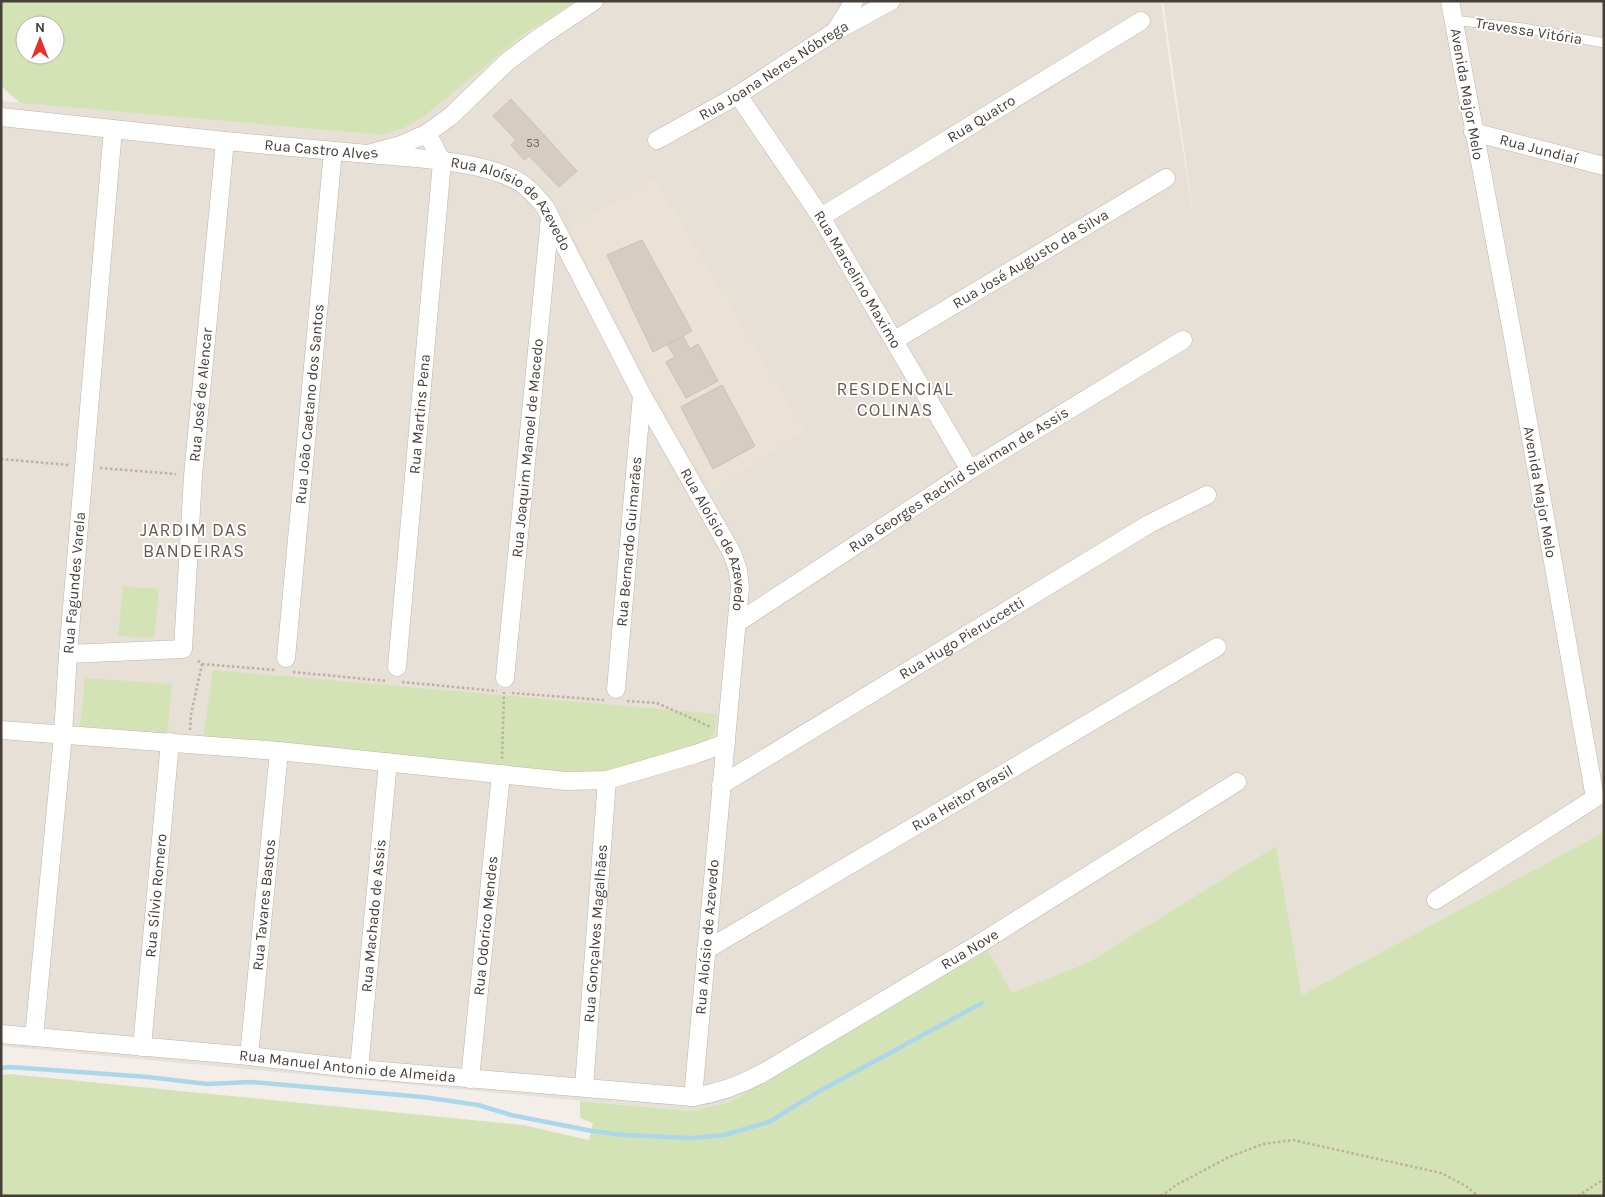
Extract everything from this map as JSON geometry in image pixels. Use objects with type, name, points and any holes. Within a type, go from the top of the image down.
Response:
[{"type":"street","name":"Rua Castro Alves","points":[[1,117],[368,154],[401,145],[426,134],[451,116],[508,61],[594,1]]},
{"type":"street","points":[[834,32],[854,1]]},
{"type":"street","name":"Rua Joana Neres Nóbrega","points":[[657,140],[738,95],[834,32],[891,1]]},
{"type":"street","name":"Avenida Major Melo","points":[[1436,900],[1599,802],[1450,1]]},
{"type":"street","name":"Rua Quatro","points":[[821,217],[1141,21]]},
{"type":"street","name":"Rua Marcelino Maximo","points":[[738,95],[821,217],[970,470]]},
{"type":"street","name":"Rua Fagundes Varela","points":[[34,1037],[63,735],[68,654],[112,129]]},
{"type":"street","name":"Rua Jundiaí","points":[[1473,132],[1604,166]]},
{"type":"street","points":[[426,134],[442,162]]},
{"type":"street","name":"Rua José de Alencar","points":[[183,649],[193,476],[225,141]]},
{"type":"street","name":"Rua João Caetano dos Santos","points":[[286,667],[333,151]]},
{"type":"street","name":"Rua Aloísio de Azevedo","points":[[368,154],[481,167],[520,182],[532,192],[545,208],[642,395],[732,553],[738,570],[740,587],[737,623],[693,1097]]},
{"type":"street","name":"Rua Martins Pena","points":[[396,676],[442,162]]},
{"type":"street","name":"Rua José Augusto da Silva","points":[[895,340],[1166,178]]},
{"type":"street","name":"Rua Joaquim Manoel de Macedo","points":[[504,685],[550,218]]},
{"type":"street","name":"Rua Georges Rachid Sleiman de Assis","points":[[737,623],[970,470],[1183,340]]},
{"type":"street","name":"Rua Bernardo Guimarães","points":[[615,697],[642,395]]},
{"type":"street","name":"Rua Hugo Pieruccetti","points":[[721,785],[1149,524],[1207,495]]},
{"type":"street","name":"Rua Heitor Brasil","points":[[706,950],[1217,647]]},
{"type":"street","points":[[68,654],[183,649]]},
{"type":"street","points":[[1,730],[279,751],[566,781],[607,780],[653,767],[727,739]]},
{"type":"street","name":"Rua Sílvio Romero","points":[[142,1047],[170,742]]},
{"type":"street","name":"Rua Tavares Bastos","points":[[249,1056],[279,751]]},
{"type":"street","name":"Rua Machado de Assis","points":[[359,1069],[388,762]]},
{"type":"street","name":"Rua Odorico Mendes","points":[[470,1079],[501,774]]},
{"type":"street","name":"Rua Gonçalves Magalhães","points":[[584,1088],[607,780]]},
{"type":"street","name":"Rua Nove","points":[[693,1097],[718,1093],[739,1086],[761,1074],[982,942],[1237,782]]},
{"type":"street","name":"Rua Manuel Antonio de Almeida","points":[[1,1034],[249,1056],[359,1069],[693,1097]]},
{"type":"lane","name":"Travessa Vitória","points":[[1453,20],[1523,28],[1604,43]]},
{"type":"path","points":[[183,649],[202,664],[286,667],[504,685],[615,697],[657,704],[727,739]]},
{"type":"path","points":[[190,744],[191,714],[202,664]]},
{"type":"path","points":[[501,774],[504,685]]},
{"type":"path","points":[[1162,1196],[1178,1184],[1229,1157],[1263,1144],[1293,1140],[1441,1173],[1466,1186],[1478,1196]]},
{"type":"path","points":[[1578,1196],[1604,1179]]},
{"type":"shaded area","points":[[577,1],[1161,1],[1195,226],[1163,1],[1604,1],[1604,832],[1302,995],[1276,846],[1089,962],[1012,993],[988,950],[730,1102],[690,1111],[1,1046],[1,101],[382,135],[426,115],[528,31]]},
{"type":"shaded area","points":[[655,179],[805,431],[709,492],[568,228]]},
{"type":"green space","points":[[1,1],[577,1],[528,31],[426,115],[406,127],[382,135],[20,103],[1,86]]},
{"type":"green space","points":[[123,586],[159,589],[154,638],[118,636]]},
{"type":"green space","points":[[213,670],[717,714],[715,732],[705,744],[621,771],[581,776],[203,739]]},
{"type":"green space","points":[[85,678],[172,684],[167,735],[80,728]]},
{"type":"green space","points":[[1604,832],[1604,1196],[1,1196],[1,1075],[10,1074],[523,1125],[589,1140],[593,1123],[580,1118],[580,1101],[690,1111],[730,1102],[988,950],[1012,993],[1089,962],[1276,846],[1302,995]]},
{"type":"building","points":[[511,99],[577,171],[559,187],[529,156],[524,160],[511,145],[516,140],[493,116]]},
{"type":"building","points":[[642,240],[692,331],[653,352],[607,255]]},
{"type":"building","points":[[683,336],[690,349],[698,344],[718,381],[686,398],[666,362],[675,357],[667,344]]},
{"type":"building","points":[[722,385],[755,446],[713,469],[681,407]]},
{"type":"waterway","points":[[1,1068],[10,1067],[148,1077],[207,1084],[251,1082],[423,1097],[478,1105],[511,1115],[592,1131],[624,1135],[692,1138],[724,1135],[769,1122],[816,1093],[982,1003]]},
{"type":"district","name":"RESIDENCIAL COLINAS","points":[[895,399]]},
{"type":"district","name":"JARDIM DAS BANDEIRAS","points":[[194,540]]}]
